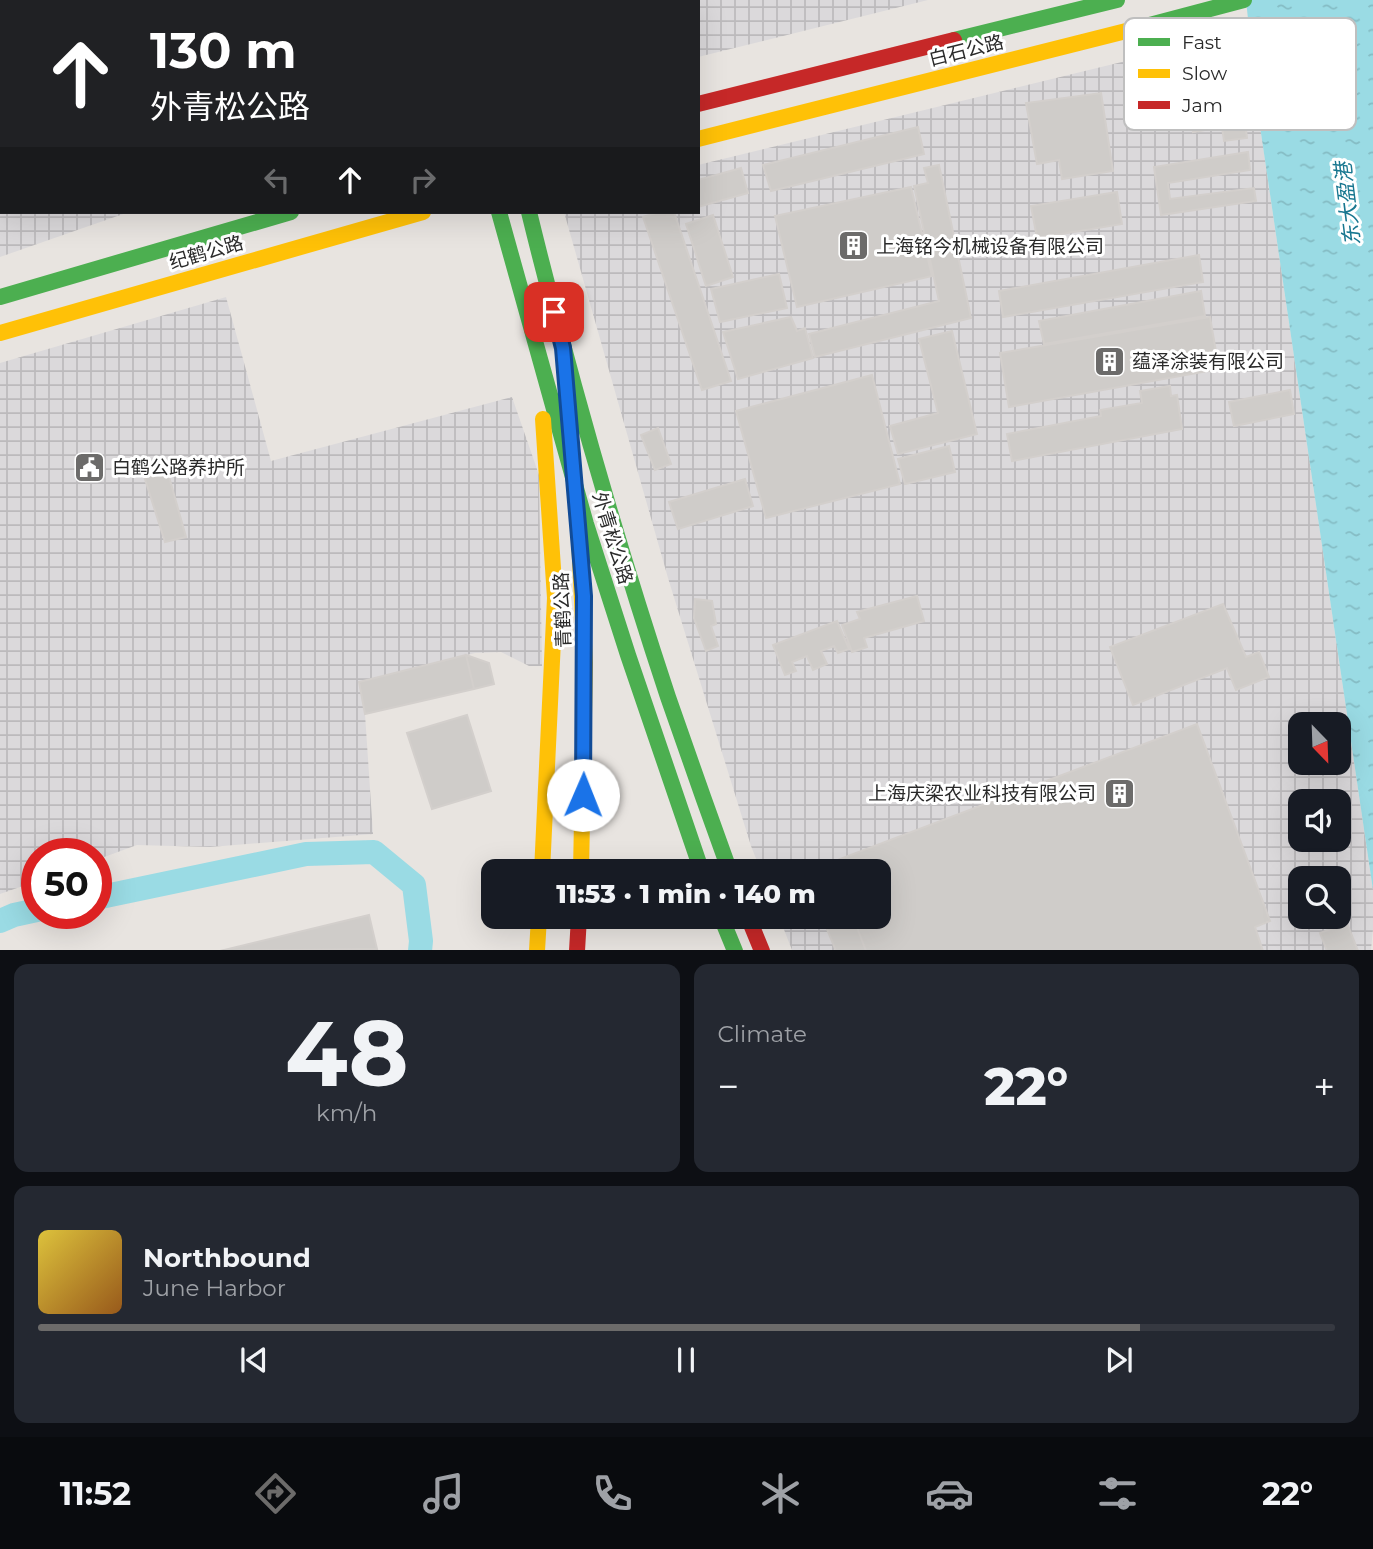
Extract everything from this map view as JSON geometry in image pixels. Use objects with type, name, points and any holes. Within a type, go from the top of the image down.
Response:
[{"type":"main road","name":"白石公路","points":[[700,104],[1116,0]]},
{"type":"main road","name":"白石公路","points":[[1177,18],[1244,0]]},
{"type":"main road","name":"白石公路","points":[[700,138],[1124,31]]},
{"type":"main road","name":"纪鹤公路","points":[[0,297],[284,214]]},
{"type":"main road","name":"纪鹤公路","points":[[0,333],[416,214]]},
{"type":"main road","name":"外青松公路","points":[[500,214],[540,368],[575,485],[644,704],[698,859]]},
{"type":"main road","name":"外青松公路","points":[[530,214],[563,348],[612,517],[668,696],[725,859]]},
{"type":"main road","name":"青鹤公路","points":[[563,348],[584,596],[581,859]]},
{"type":"main road","name":"青鹤公路","points":[[540,368],[555,598],[543,859]]},
{"type":"main road","points":[[537,950],[538,929]]},
{"type":"main road","points":[[577,950],[578,929]]},
{"type":"main road","points":[[726,929],[734,950]]},
{"type":"main road","points":[[753,929],[762,950]]},
{"type":"shaded area","points":[[700,0],[928,0],[700,57]]},
{"type":"shaded area","points":[[1124,61],[1124,130],[1261,130],[1347,712],[1288,712],[1288,775],[1351,775],[1351,741],[1373,890],[1371,950],[792,950],[784,929],[891,929],[891,859],[756,859],[668,578],[565,214],[700,214],[700,165]]},
{"type":"shaded area","points":[[0,214],[123,214],[0,257]]},
{"type":"shaded area","points":[[226,297],[271,461],[512,397],[539,475],[542,666],[529,666],[501,652],[475,653],[359,682],[365,714],[373,834],[210,847],[137,845],[112,854],[112,838],[21,838],[21,887],[0,894],[0,363]]},
{"type":"water","name":"东大盈港","points":[[1246,0],[1373,0],[1373,890],[1351,741],[1351,712],[1347,712],[1261,130],[1356,130],[1356,18],[1248,18]]},
{"type":"building","points":[[1101,93],[1113,171],[1062,179],[1059,160],[1037,164],[1026,103]]},
{"type":"building","points":[[918,127],[924,154],[771,191],[763,165]]},
{"type":"building","points":[[1222,130],[1246,130],[1247,138],[1224,141]]},
{"type":"building","points":[[1248,152],[1250,170],[1168,183],[1170,199],[1254,188],[1256,201],[1161,215],[1154,167]]},
{"type":"building","points":[[939,165],[971,318],[815,357],[809,334],[939,301],[914,186],[928,183],[924,168]]},
{"type":"building","points":[[741,168],[748,193],[700,206],[700,179]]},
{"type":"building","name":"上海铭今机械设备有限公司","points":[[911,187],[932,276],[797,307],[775,216]]},
{"type":"building","points":[[1117,192],[1122,224],[1037,238],[1031,206]]},
{"type":"building","points":[[675,214],[731,381],[702,390],[643,217]]},
{"type":"building","points":[[713,215],[733,277],[706,286],[686,224]]},
{"type":"building","points":[[1199,255],[1203,282],[1003,317],[999,291]]},
{"type":"building","points":[[779,274],[787,308],[720,322],[711,289]]},
{"type":"building","points":[[1201,291],[1205,316],[1044,344],[1039,321]]},
{"type":"building","points":[[791,317],[797,331],[805,328],[813,358],[738,379],[723,332]]},
{"type":"building","name":"蕴泽涂装有限公司","points":[[1210,317],[1219,369],[1009,407],[1000,353]]},
{"type":"building","points":[[952,331],[977,434],[898,454],[890,426],[938,413],[919,339]]},
{"type":"building","points":[[872,375],[900,484],[766,518],[736,411]]},
{"type":"building","points":[[1170,386],[1171,396],[1177,395],[1182,429],[1012,461],[1007,434],[1101,416],[1100,410],[1142,403],[1140,391]]},
{"type":"building","points":[[1290,390],[1294,414],[1234,426],[1229,402]]},
{"type":"building","points":[[658,428],[671,464],[655,470],[641,435]]},
{"type":"building","points":[[949,446],[955,472],[905,484],[898,459]]},
{"type":"building","points":[[166,466],[186,537],[165,542],[143,473]]},
{"type":"building","points":[[745,479],[753,506],[678,529],[669,502]]},
{"type":"building","points":[[917,596],[924,621],[864,638],[867,647],[852,652],[842,625],[860,619],[857,612]]},
{"type":"building","points":[[695,599],[712,601],[716,624],[711,626],[718,646],[706,651],[694,618]]},
{"type":"building","points":[[1223,604],[1246,657],[1259,652],[1269,677],[1236,690],[1227,668],[1133,705],[1110,647]]},
{"type":"building","points":[[837,621],[849,649],[838,653],[834,646],[821,651],[827,664],[813,670],[807,656],[792,662],[796,671],[785,675],[773,645]]},
{"type":"building","points":[[466,655],[474,689],[365,714],[359,682]]},
{"type":"building","points":[[466,655],[489,663],[494,684],[474,689]]},
{"type":"building","points":[[467,715],[491,791],[432,809],[407,733]]},
{"type":"building","name":"上海庆梁农业科技有限公司","points":[[1197,724],[1270,921],[1255,927],[1263,950],[866,950],[858,929],[891,929],[891,859],[840,859]]},
{"type":"building","points":[[369,915],[377,949],[298,950],[224,950]]},
{"type":"building","points":[[827,929],[858,929],[866,950],[836,950]]},
{"type":"building","points":[[1331,929],[1349,929],[1358,950],[1327,950],[1320,933]]},
{"type":"waterway","points":[[112,895],[306,854],[374,852],[414,885],[420,950]]},
{"type":"waterway","points":[[0,921],[21,913]]},
{"type":"traffic: fast","points":[[954,40],[1117,0]]},
{"type":"traffic: fast","points":[[1176,18],[1244,0]]},
{"type":"traffic: fast","points":[[0,297],[284,214]]},
{"type":"traffic: fast","points":[[500,214],[586,524],[698,859]]},
{"type":"traffic: fast","points":[[530,214],[611,516],[668,697],[725,859]]},
{"type":"traffic: fast","points":[[726,929],[735,950]]},
{"type":"traffic: slow","points":[[700,138],[1124,32]]},
{"type":"traffic: slow","points":[[0,333],[416,214]]},
{"type":"traffic: slow","points":[[543,419],[555,598],[543,859]]},
{"type":"traffic: slow","points":[[579,539],[585,663],[581,859]]},
{"type":"traffic: slow","points":[[537,950],[538,929]]},
{"type":"traffic: jam","points":[[700,104],[954,40]]},
{"type":"traffic: jam","points":[[577,950],[578,929]]},
{"type":"traffic: jam","points":[[753,929],[762,950]]},
{"type":"place","name":"上海铭今机械设备有限公司","points":[[853,246]]},
{"type":"place","name":"蕴泽涂装有限公司","points":[[1109,361]]},
{"type":"place","name":"白鹤公路养护所","points":[[89,467]]},
{"type":"place","name":"上海庆梁农业科技有限公司","points":[[1119,793]]},
{"type":"route","points":[[554,312],[563,348],[584,596],[583,795]]}]
